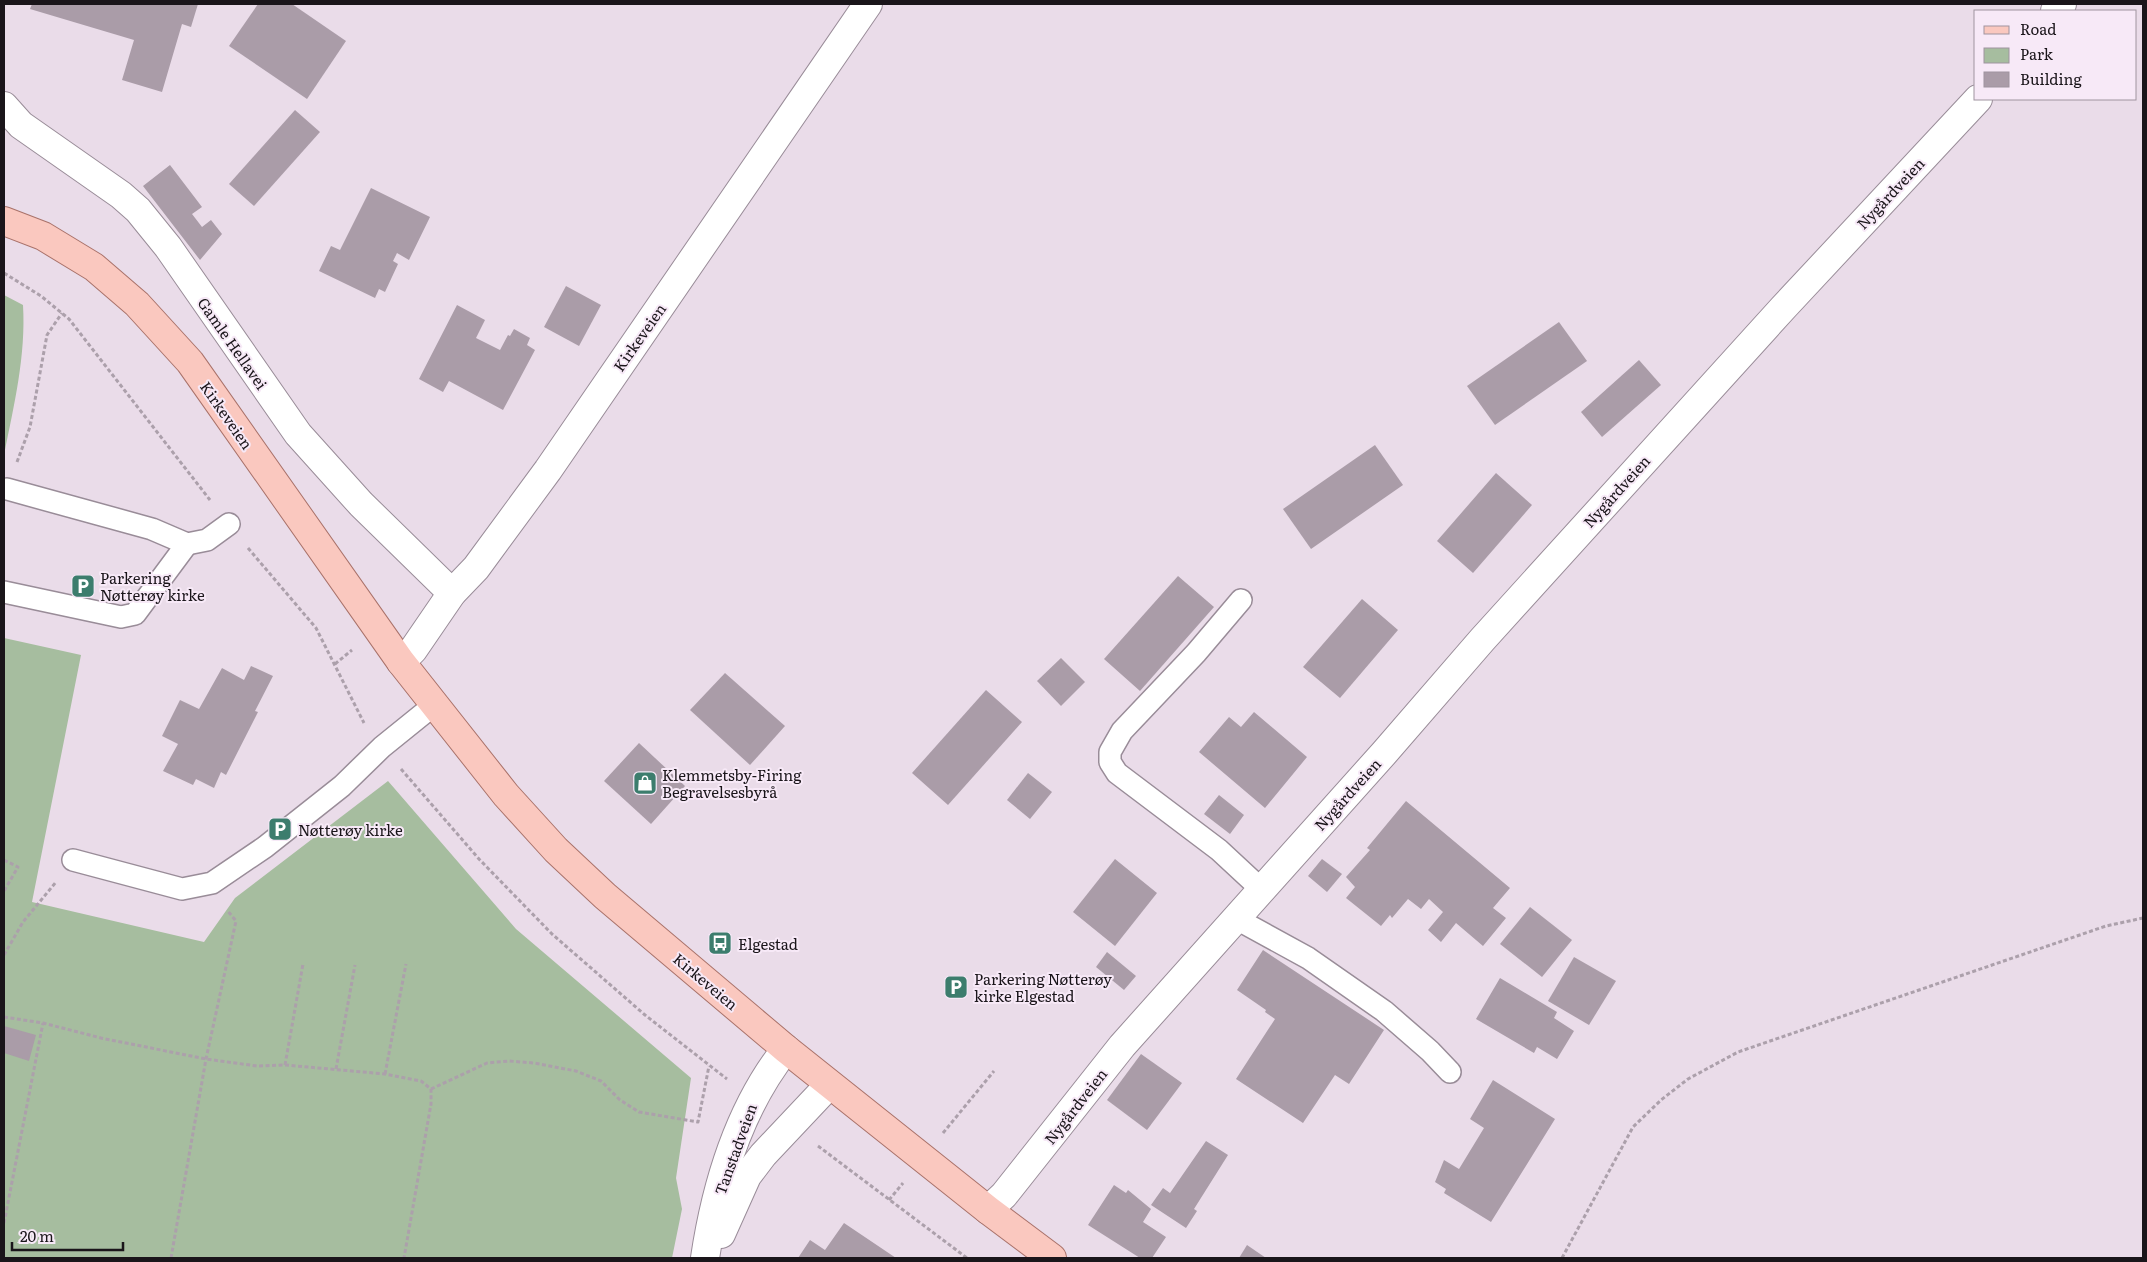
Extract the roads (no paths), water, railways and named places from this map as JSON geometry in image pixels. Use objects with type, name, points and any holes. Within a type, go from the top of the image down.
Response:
[{"type":"main road","name":"Kirkeveien","points":[[4,221],[43,236],[94,267],[137,304],[177,348],[196,370],[401,662],[506,795],[556,850],[612,902],[786,1049],[988,1210],[1052,1258]]},
{"type":"street","name":"Kirkeveien","points":[[401,662],[413,650],[452,593],[476,568],[548,470],[868,4]]},
{"type":"street","name":"Nygårdveien","points":[[988,1210],[1004,1195],[1122,1046],[1386,752],[1482,640],[1736,360],[1977,100]]},
{"type":"street","name":"Gamle Hellavei","points":[[4,106],[21,125],[121,195],[138,210],[168,248],[298,434],[361,504],[452,593]]},
{"type":"street","name":"Tanstadveien","points":[[705,1258],[711,1218],[722,1177],[753,1097],[786,1049]]},
{"type":"street","name":"Tanstadveien","points":[[711,1258],[747,1176],[763,1155],[830,1085]]},
{"type":"lane","points":[[7,489],[152,530],[187,544],[207,540],[229,524]]},
{"type":"lane","points":[[4,592],[121,617],[135,614],[187,544]]},
{"type":"lane","points":[[1241,600],[1196,653],[1122,731],[1110,752],[1110,762],[1117,774],[1219,850],[1261,889]]},
{"type":"lane","points":[[74,860],[182,888],[212,883],[265,847],[342,786],[382,747],[434,705]]},
{"type":"lane","points":[[1235,918],[1308,958],[1384,1011],[1430,1051],[1450,1072]]},
{"type":"place","name":"Parkering Nøtterøy kirke","points":[[83,586]]},
{"type":"place","name":"Klemmetsby-Firing Begravelsesbyrå","points":[[645,783]]},
{"type":"place","name":"Nøtterøy kirke","points":[[280,829]]},
{"type":"place","name":"Elgestad","points":[[720,943]]},
{"type":"place","name":"Parkering Nøtterøy kirke Elgestad","points":[[956,987]]}]
